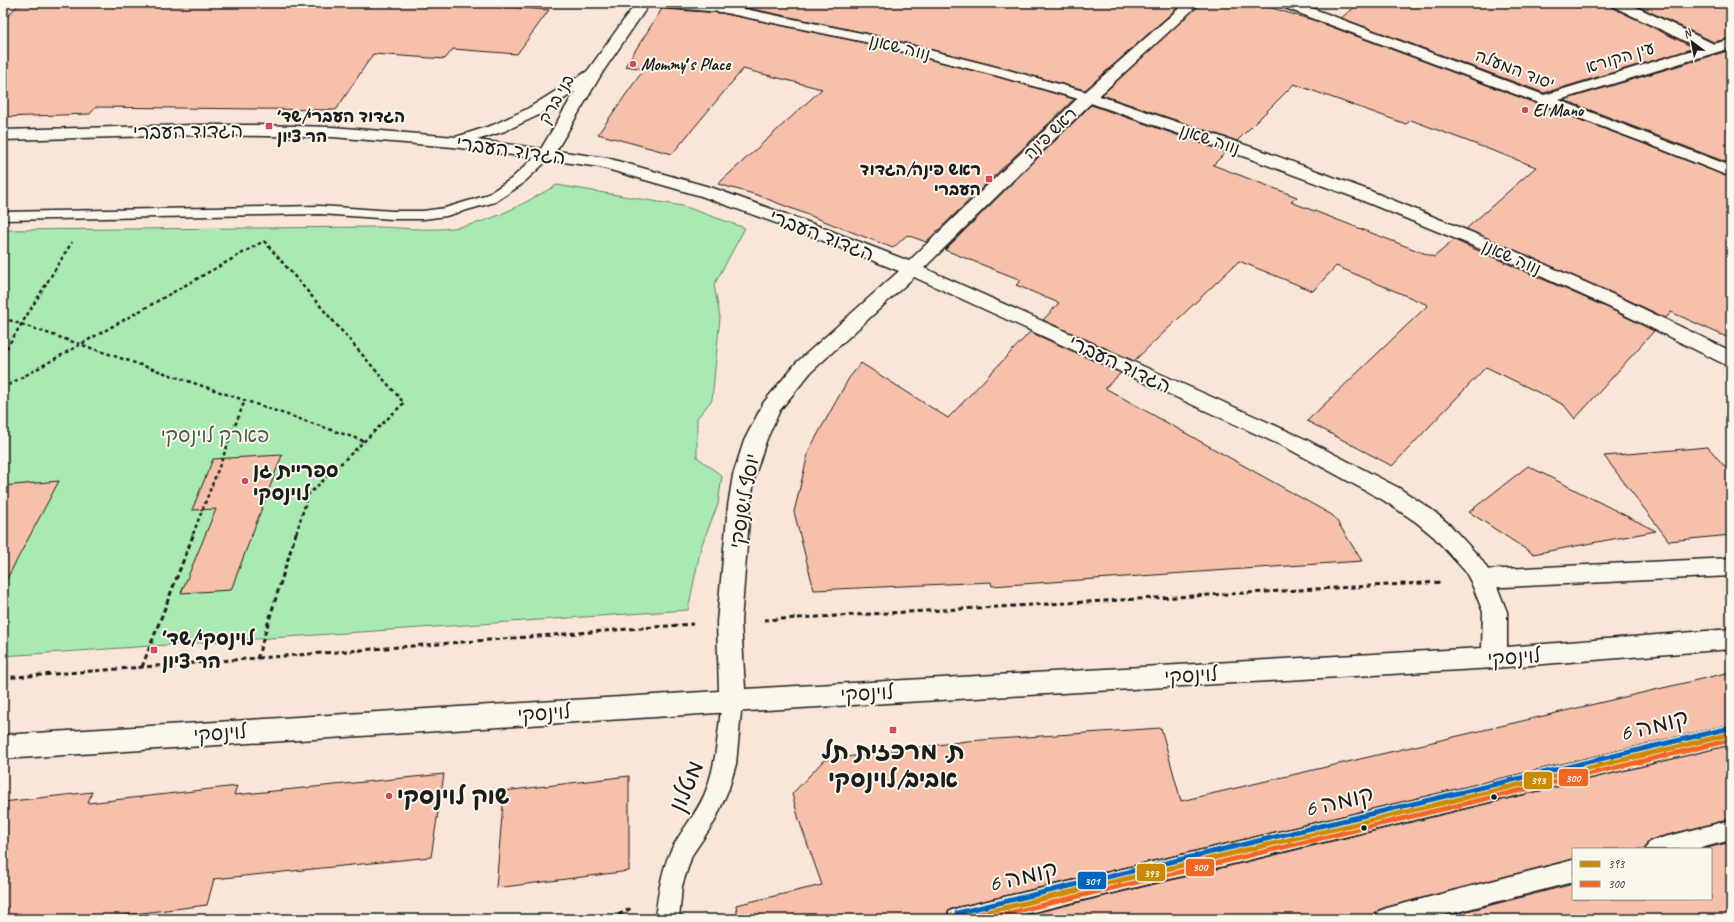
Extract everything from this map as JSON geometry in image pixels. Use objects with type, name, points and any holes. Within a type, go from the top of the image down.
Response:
[{"type":"street","name":"בני ברק","points":[[546,154],[594,73],[642,3]]},
{"type":"street","name":"נווה שאנן","points":[[662,3],[721,8],[866,38],[1003,73],[1088,97],[1257,155],[1369,197],[1476,241],[1609,300],[1731,360]]},
{"type":"street","name":"ראש פינה","points":[[912,269],[1088,97],[1193,3]]},
{"type":"street","name":"יסוד המעלה","points":[[1285,3],[1657,142],[1731,172]]},
{"type":"street","points":[[1617,3],[1711,48]]},
{"type":"street","name":"עין הקורא","points":[[1543,100],[1731,43]]},
{"type":"street","points":[[453,142],[499,128],[533,112],[594,73]]},
{"type":"street","name":"הגדוד העברי","points":[[3,135],[256,130],[332,132],[453,142],[601,162],[707,192],[807,228],[912,269],[1295,443],[1391,494],[1424,516],[1442,531],[1473,565],[1482,579],[1495,612],[1494,658]]},
{"type":"street","name":"יוסף לישנסקי","points":[[732,701],[729,622],[732,579],[739,506],[744,475],[754,441],[771,407],[804,367],[912,269]]},
{"type":"street","points":[[1482,579],[1731,567]]},
{"type":"street","name":"לוינסקי","points":[[3,746],[732,701],[1494,658],[1731,639]]},
{"type":"lane","name":"בני ברק","points":[[3,216],[90,213],[320,210],[393,215],[424,215],[446,212],[490,199],[516,182],[546,154]]},
{"type":"lane","name":"מטלון","points":[[667,919],[671,886],[682,852],[707,814],[718,788],[725,764],[732,701]]},
{"type":"lane","name":"קומה 6","points":[[958,919],[1731,734]]},
{"type":"lane","points":[[1661,848],[1731,830]]},
{"type":"lane","points":[[1387,919],[1572,871]]},
{"type":"path","points":[[3,354],[90,213]]},
{"type":"path","points":[[3,388],[270,238]]},
{"type":"path","points":[[257,659],[308,495],[404,403],[264,241]]},
{"type":"path","points":[[3,318],[364,441]]},
{"type":"path","points":[[142,668],[245,400]]},
{"type":"green space","name":"פארק לוינסקי","points":[[557,185],[683,206],[745,228],[714,285],[720,317],[712,400],[697,418],[697,457],[722,476],[718,504],[701,547],[688,610],[3,656],[3,230],[379,227],[444,229],[465,226],[490,219]]},
{"type":"building","points":[[104,3],[451,3],[549,10],[517,54],[453,49],[445,59],[373,54],[336,110],[96,107],[90,114],[3,117],[3,21],[18,5]]},
{"type":"building","points":[[724,3],[1183,3],[1085,90],[866,33]]},
{"type":"building","points":[[1201,3],[1255,3],[1316,21],[1650,146],[1731,178],[1731,339],[1671,312],[1666,318],[1466,229],[1536,167],[1411,120],[1406,124],[1294,84],[1237,141],[1102,95]]},
{"type":"building","points":[[1360,3],[1609,3],[1611,7],[1695,48],[1544,93],[1341,18]]},
{"type":"building","points":[[1631,3],[1731,3],[1731,38],[1714,42]]},
{"type":"building","points":[[662,9],[721,13],[865,43],[998,77],[1074,99],[926,242],[907,235],[893,248],[757,195],[718,184],[822,89],[743,69],[672,154],[598,134],[644,69],[625,66]]},
{"type":"building","points":[[1731,50],[1731,164],[1564,100]]},
{"type":"building","points":[[1091,105],[1226,152],[1213,165],[1297,197],[1291,202],[1434,257],[1454,240],[1608,308],[1654,331],[1575,419],[1564,405],[1486,367],[1392,466],[1307,421],[1428,305],[1336,266],[1313,291],[1239,261],[1134,361],[1043,320],[1059,303],[1016,285],[1021,280],[945,250]]},
{"type":"building","points":[[1030,332],[1121,373],[1105,388],[1332,515],[1362,561],[992,586],[991,582],[814,590],[794,512],[809,450],[849,378],[861,363],[948,418]]},
{"type":"building","points":[[1708,447],[1731,474],[1731,535],[1669,541],[1604,456]]},
{"type":"building","points":[[282,455],[231,590],[181,593],[216,509],[192,510],[213,459]]},
{"type":"building","points":[[1528,466],[1656,531],[1533,554],[1469,512]]},
{"type":"building","points":[[59,481],[3,586],[3,486]]},
{"type":"building","points":[[1731,672],[1731,724],[958,907],[949,910],[945,919],[738,919],[736,905],[822,885],[799,820],[792,794],[824,760],[967,741],[1161,728],[1181,801]]},
{"type":"building","points":[[1731,745],[1731,819],[1656,838],[1648,841],[1645,848],[1572,848],[1572,859],[1387,907],[1378,910],[1374,919],[1010,919]]},
{"type":"building","points":[[444,774],[431,857],[214,879],[207,905],[93,919],[3,919],[3,802],[92,792],[88,803],[237,786],[234,795]]},
{"type":"building","points":[[629,776],[629,871],[496,888],[504,791]]},
{"type":"building","points":[[1731,842],[1731,919],[1436,919],[1572,884],[1572,900],[1712,900],[1712,848],[1707,848]]},
{"type":"transit line","name":"301","points":[[957,913],[1730,728]]},
{"type":"transit line","name":"393","points":[[958,919],[1731,734]]},
{"type":"transit line","name":"300","points":[[984,919],[1731,740]]},
{"type":"place","name":"Mommy׳s Place","points":[[633,64]]},
{"type":"place","name":"El Mano","points":[[1525,110]]},
{"type":"place","name":"הגדוד העברי/שד׳ הר ציון","points":[[269,126]]},
{"type":"place","name":"ראש פינה/הגדוד העברי","points":[[989,179]]},
{"type":"place","name":"ספריית גן לוינסקי","points":[[245,481]]},
{"type":"place","name":"לוינסקי/שד׳ הר ציון","points":[[154,650]]},
{"type":"place","name":"ת. מרכזית תל אביב/לוינסקי","points":[[893,730]]},
{"type":"place","name":"שוק לוינסקי","points":[[389,796]]}]
